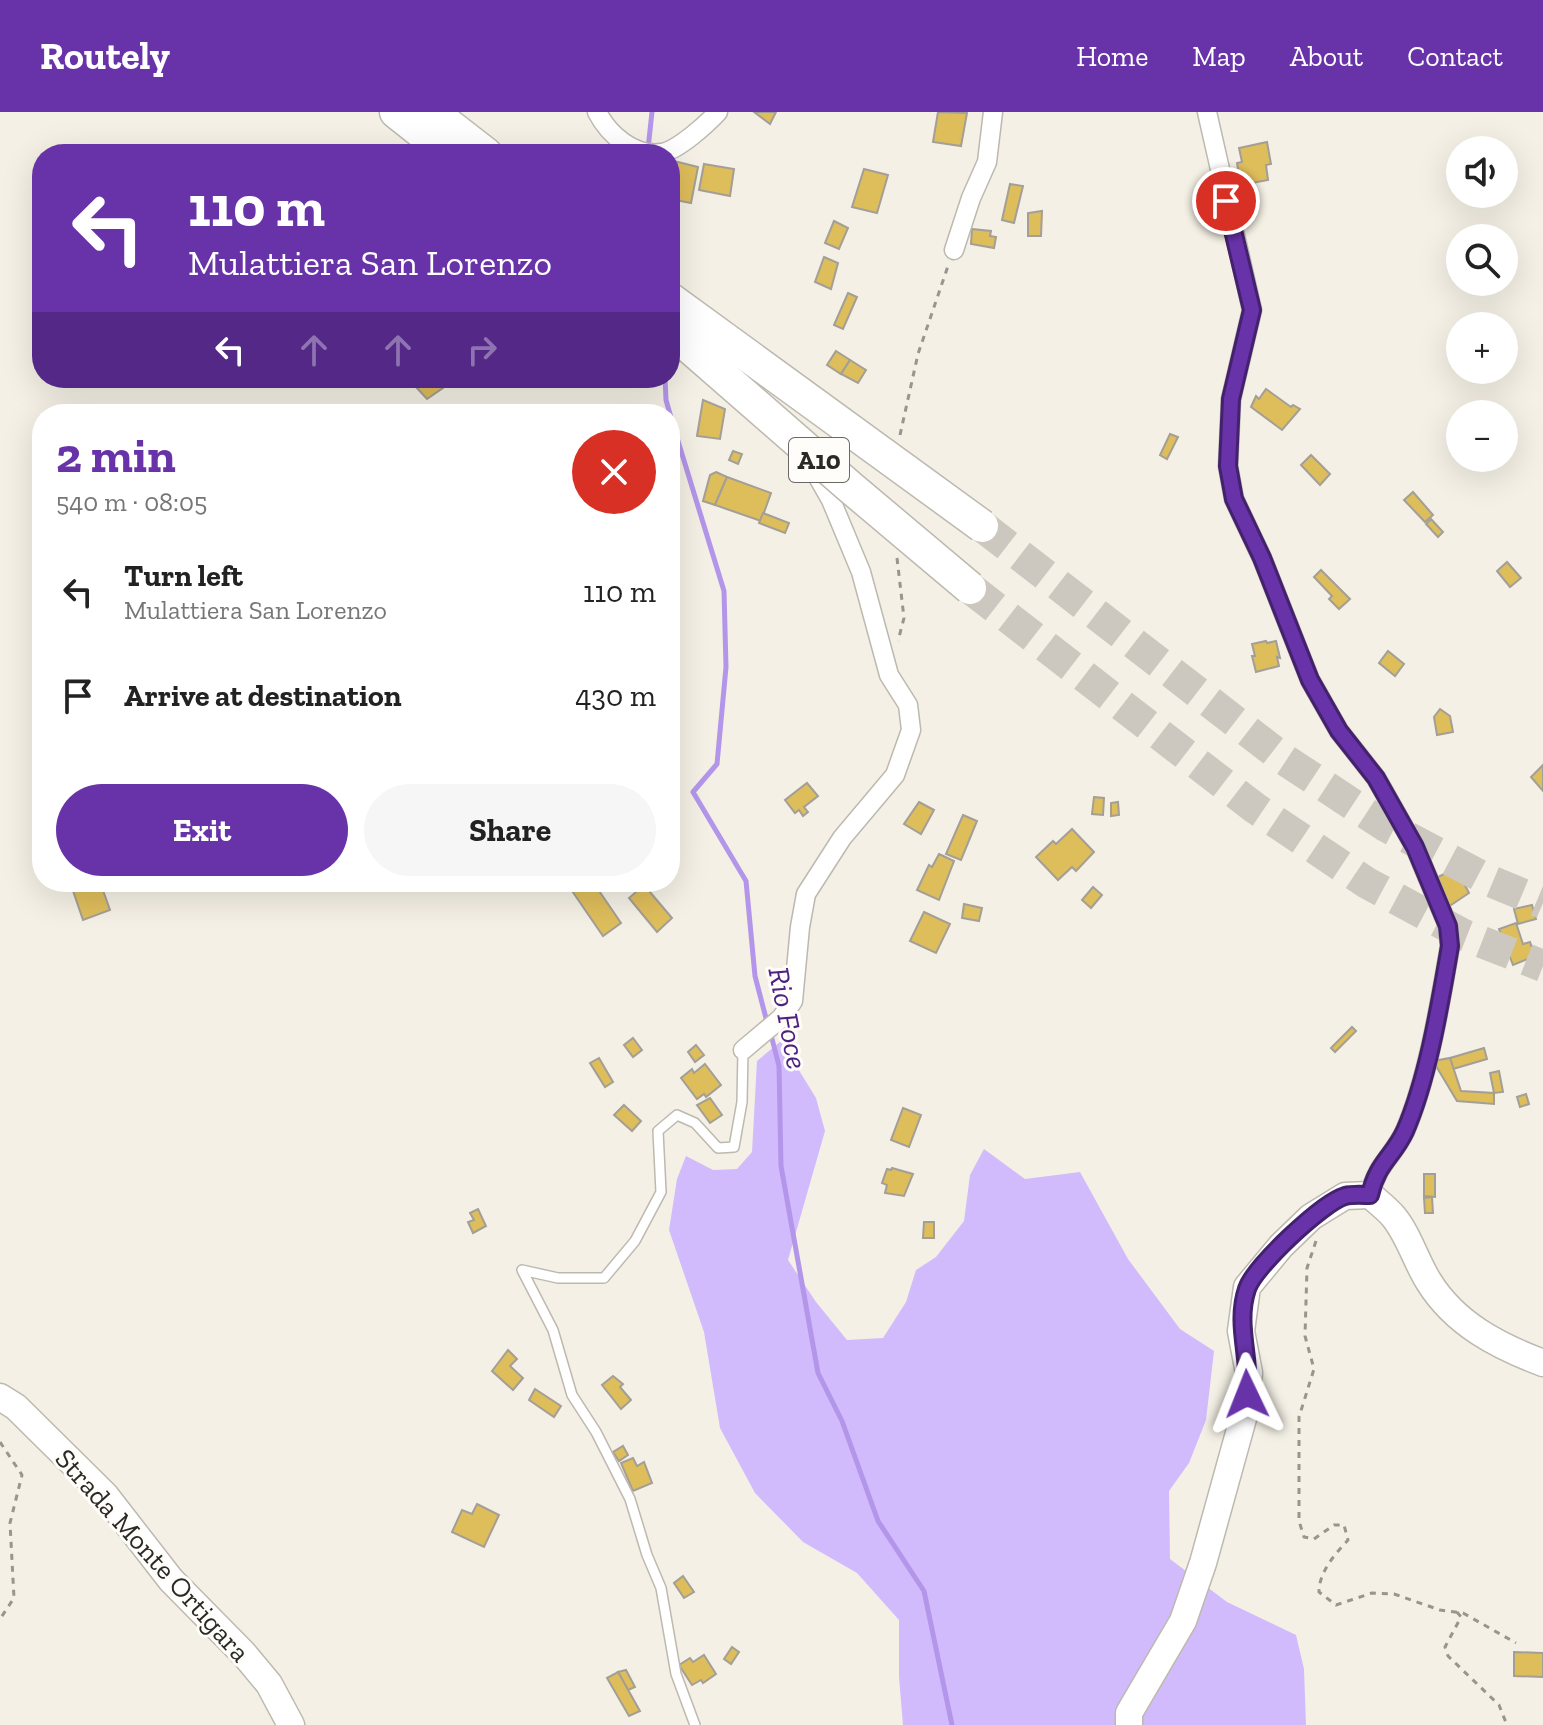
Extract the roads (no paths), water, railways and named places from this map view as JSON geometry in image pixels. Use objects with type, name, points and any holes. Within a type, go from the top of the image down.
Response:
[{"type":"highway","points":[[396,112],[436,144]]},
{"type":"highway","points":[[432,112],[473,144]]},
{"type":"highway","name":"A10","points":[[680,306],[982,526]]},
{"type":"highway","name":"A10","points":[[680,339],[970,588]]},
{"type":"main road","points":[[1129,1725],[1129,1713],[1183,1621],[1203,1563],[1244,1415],[1249,1373],[1241,1331],[1247,1287],[1281,1246],[1311,1217],[1345,1196],[1370,1195],[1395,1218],[1429,1283],[1452,1312],[1482,1335],[1543,1363]]},
{"type":"main road","name":"Strada Monte Ortigara","points":[[0,1397],[16,1407],[105,1495],[171,1580],[269,1684],[291,1725]]},
{"type":"street","points":[[597,112],[621,144]]},
{"type":"street","points":[[678,144],[718,112]]},
{"type":"street","points":[[954,250],[987,162],[993,112]]},
{"type":"street","points":[[1207,112],[1252,310],[1231,399],[1228,466],[1234,499],[1262,558],[1310,680],[1339,731],[1376,778],[1415,847],[1448,926],[1450,946],[1426,1065],[1404,1133],[1375,1175],[1370,1195]]},
{"type":"street","points":[[680,291],[715,316],[752,363],[831,500],[861,572],[889,675],[908,705],[911,730],[895,775],[842,838],[806,894],[793,1001],[781,1018],[743,1050]]},
{"type":"lane","points":[[695,1725],[676,1674],[661,1588],[630,1499],[596,1432],[572,1395],[553,1330],[522,1270],[558,1278],[604,1278],[635,1241],[661,1192],[658,1131],[677,1115],[695,1123],[718,1148],[734,1147],[742,1102],[743,1050]]},
{"type":"waterway","name":"Rio Foce","points":[[649,144],[652,112]]},
{"type":"waterway","name":"Rio Foce","points":[[665,388],[667,404]]},
{"type":"waterway","name":"Rio Foce","points":[[680,448],[724,591],[726,667],[717,764],[693,792],[746,881],[755,976],[767,1022]]},
{"type":"waterway","name":"Rio Foce","points":[[770,1031],[779,1066],[781,1166],[818,1373],[842,1421],[878,1521],[924,1591],[952,1725]]},
{"type":"tunnel","points":[[982,526],[1285,760],[1384,825],[1488,880],[1543,903]]},
{"type":"tunnel","points":[[970,588],[1255,808],[1367,883],[1464,935],[1543,966]]}]
